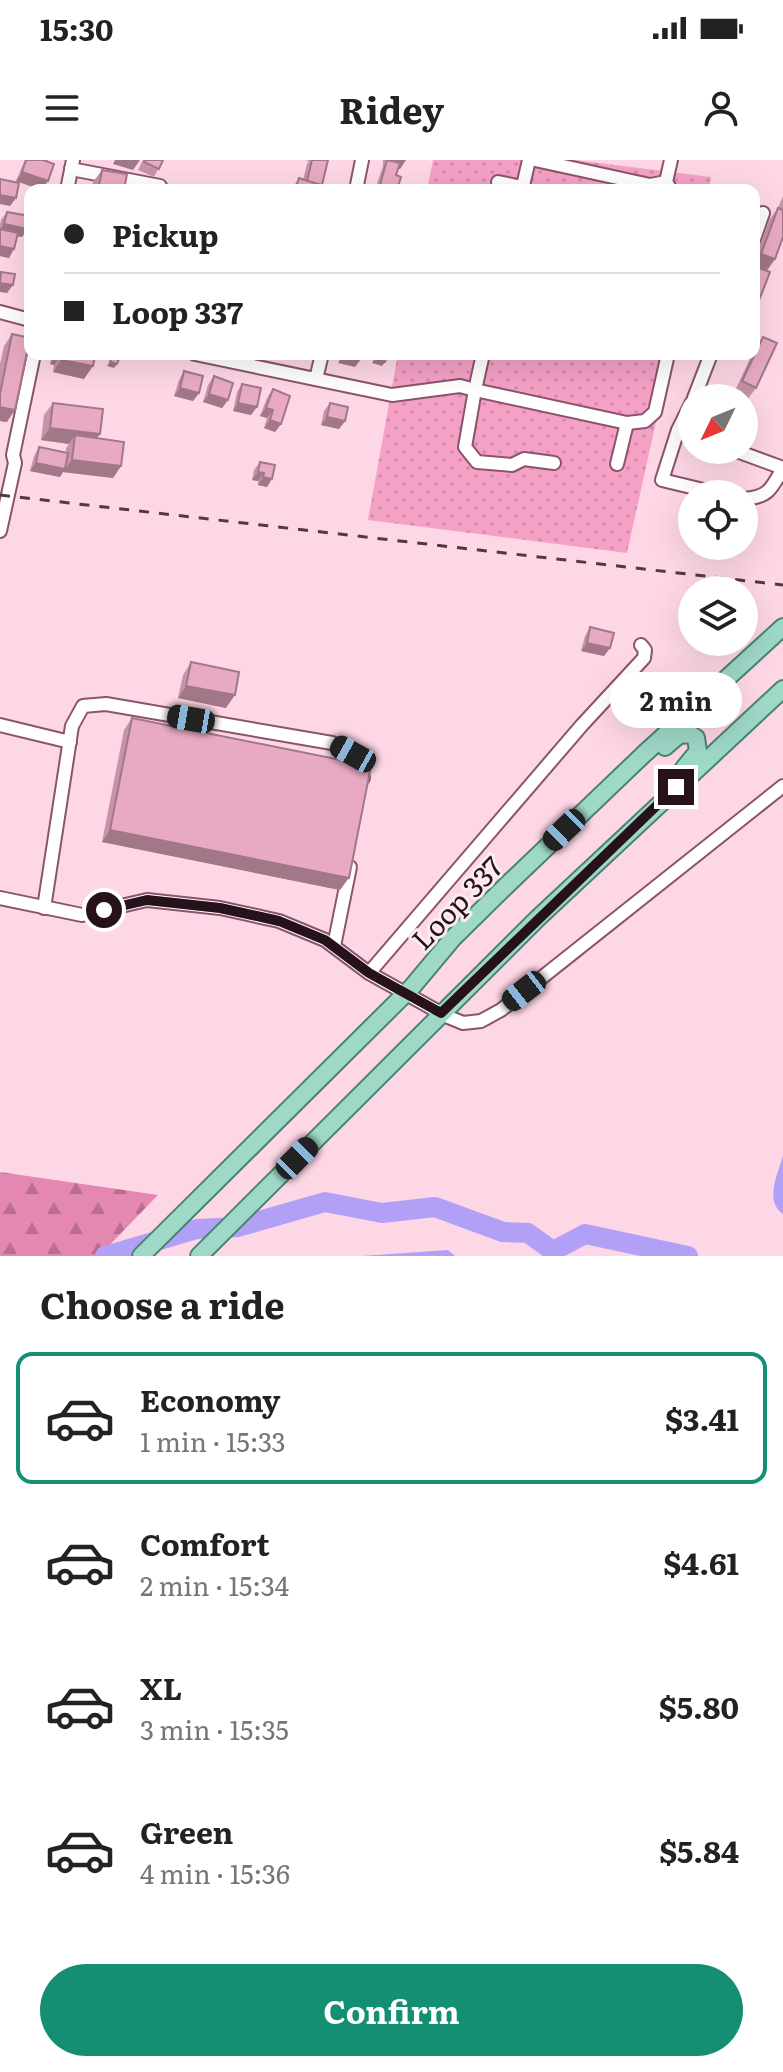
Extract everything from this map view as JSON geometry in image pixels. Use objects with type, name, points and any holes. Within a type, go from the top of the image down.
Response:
[{"type":"main road","name":"Loop 337","points":[[141,1256],[405,994],[453,938],[507,885],[783,627]]},
{"type":"main road","points":[[199,1256],[538,918],[783,689]]},
{"type":"main road","points":[[507,885],[552,851],[674,739],[685,733],[696,738],[699,744],[695,757],[574,872],[538,918]]},
{"type":"street","points":[[357,184],[362,160]]},
{"type":"street","points":[[523,184],[529,160]]},
{"type":"street","points":[[535,160],[645,184]]},
{"type":"street","points":[[668,184],[671,160]]},
{"type":"street","points":[[72,165],[152,184]]},
{"type":"street","points":[[498,182],[505,184]]},
{"type":"street","points":[[760,222],[763,213]]},
{"type":"street","points":[[0,312],[24,318]]},
{"type":"street","points":[[0,531],[33,360]]},
{"type":"street","points":[[224,360],[392,395],[460,386],[627,423],[645,421],[655,412],[667,360]]},
{"type":"street","points":[[316,379],[321,360]]},
{"type":"street","points":[[482,360],[465,447],[468,454],[477,462],[512,465],[524,459],[554,463]]},
{"type":"street","points":[[699,384],[709,360]]},
{"type":"street","points":[[617,464],[627,423]]},
{"type":"street","points":[[678,430],[662,480],[678,484]]},
{"type":"street","points":[[0,500],[8,461],[13,455]]},
{"type":"street","points":[[758,459],[783,468],[770,490],[758,498]]},
{"type":"street","points":[[369,973],[582,725],[644,658],[645,650],[641,645]]},
{"type":"street","points":[[44,908],[72,726],[83,706],[106,704],[332,743],[353,754],[363,772],[363,788]]},
{"type":"street","points":[[0,725],[70,742]]},
{"type":"street","points":[[0,898],[82,915],[147,900],[220,908],[279,921],[325,940],[369,973],[441,1013],[463,1023],[481,1021],[501,1010],[783,786]]},
{"type":"street","points":[[334,946],[351,861]]},
{"type":"shaded area","points":[[433,160],[575,160],[711,177],[710,184],[428,184]]},
{"type":"shaded area","points":[[397,360],[670,360],[627,553],[368,520]]},
{"type":"shaded area","points":[[783,1155],[783,1214],[777,1209],[773,1195]]},
{"type":"shaded area","points":[[448,1250],[455,1256],[362,1256]]},
{"type":"green space","points":[[0,1172],[158,1195],[99,1256],[0,1256]]},
{"type":"building","points":[[26,160],[43,160],[54,164],[48,181],[22,172]]},
{"type":"building","points":[[145,160],[163,160],[159,169]]},
{"type":"building","points":[[312,160],[328,160],[322,184],[307,181]]},
{"type":"building","points":[[387,160],[400,163],[396,175],[401,177],[399,184],[380,184]]},
{"type":"building","points":[[102,170],[127,174],[125,184],[99,184]]},
{"type":"building","points":[[299,178],[317,184],[297,184]]},
{"type":"building","points":[[0,179],[19,183],[16,198],[0,195]]},
{"type":"building","points":[[778,208],[783,210],[783,237],[775,259],[761,254]]},
{"type":"building","points":[[7,212],[24,215],[24,228],[4,224]]},
{"type":"building","points":[[0,229],[18,233],[14,249],[0,246]]},
{"type":"building","points":[[760,268],[770,272],[760,298]]},
{"type":"building","points":[[1,272],[15,274],[13,285],[0,283]]},
{"type":"building","points":[[12,334],[24,337],[25,360],[15,410],[0,407]]},
{"type":"building","points":[[763,337],[777,343],[758,384],[742,381],[752,360],[760,360]]},
{"type":"building","points":[[61,360],[94,360],[93,366]]},
{"type":"building","points":[[184,371],[203,376],[199,393],[180,388]]},
{"type":"building","points":[[214,376],[233,383],[228,400],[209,394]]},
{"type":"building","points":[[242,384],[261,388],[257,407],[238,403]]},
{"type":"building","points":[[273,389],[290,396],[281,424],[270,420],[273,410],[266,408]]},
{"type":"building","points":[[53,403],[103,409],[100,434],[50,428]]},
{"type":"building","points":[[330,403],[348,407],[345,421],[327,417]]},
{"type":"building","points":[[75,435],[124,442],[121,466],[72,460]]},
{"type":"building","points":[[39,447],[68,453],[65,469],[36,463]]},
{"type":"building","points":[[260,462],[275,465],[272,479],[258,472]]},
{"type":"building","points":[[590,627],[614,633],[610,648],[587,643]]},
{"type":"building","points":[[191,662],[239,672],[235,695],[186,686]]},
{"type":"building","points":[[132,718],[371,766],[349,878],[110,830]]},
{"type":"waterway","points":[[105,1256],[197,1229],[238,1227],[325,1202],[382,1213],[435,1207],[503,1232],[528,1233],[553,1251],[585,1234],[688,1256]]},
{"type":"railway","points":[[0,495],[783,585]]},
{"type":"route","points":[[104,910],[147,900],[220,908],[279,921],[325,940],[369,973],[441,1013],[676,787]]}]
